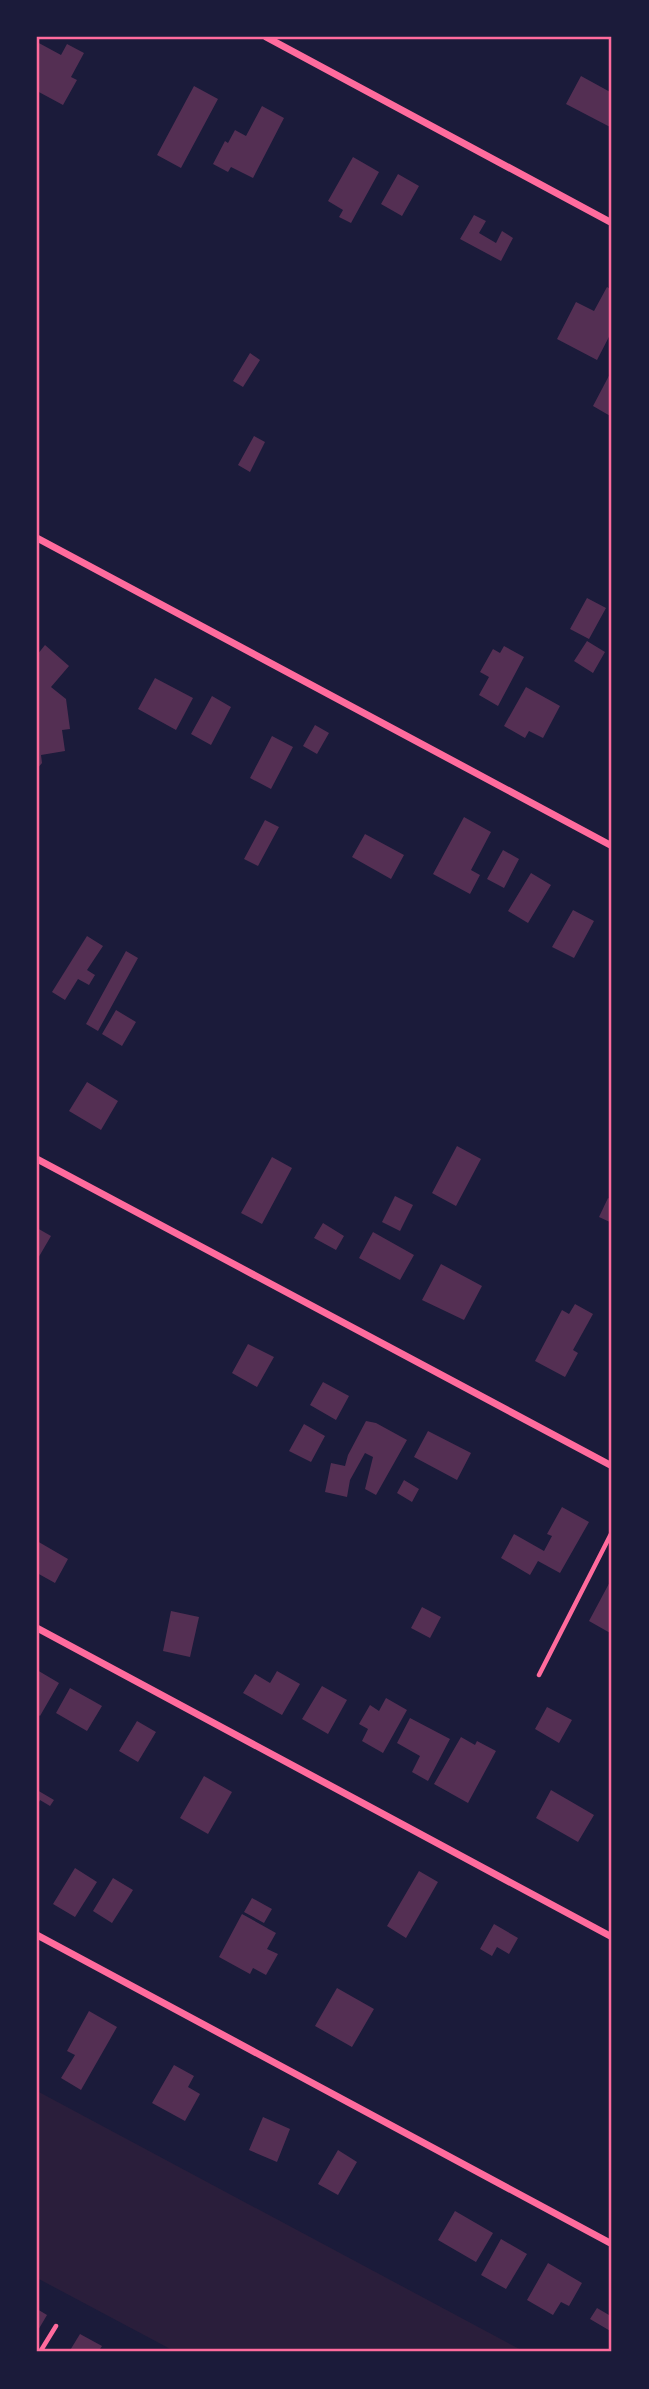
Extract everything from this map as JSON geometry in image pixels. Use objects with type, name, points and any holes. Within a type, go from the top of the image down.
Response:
[{"type":"street","points":[[266,37],[612,223]]},
{"type":"street","points":[[37,538],[612,846]]},
{"type":"street","points":[[37,1159],[612,1466]]},
{"type":"street","points":[[37,1628],[612,1937]]},
{"type":"street","points":[[37,1935],[612,2244]]},
{"type":"lane","points":[[539,1675],[612,1532]]},
{"type":"lane","points":[[40,2352],[56,2326]]},
{"type":"shaded area","points":[[37,2091],[525,2352],[176,2352],[37,2278]]},
{"type":"building","points":[[37,42],[61,55],[67,44],[84,53],[71,77],[77,80],[63,105],[37,91]]},
{"type":"building","points":[[581,76],[612,93],[612,128],[566,104]]},
{"type":"building","points":[[194,86],[218,99],[181,168],[157,155]]},
{"type":"building","points":[[262,106],[284,118],[253,178],[231,167],[228,172],[213,164],[225,141],[228,143],[235,130],[246,136]]},
{"type":"building","points":[[353,157],[379,172],[351,223],[339,217],[343,210],[328,201]]},
{"type":"building","points":[[398,174],[419,186],[402,216],[381,204]]},
{"type":"building","points":[[474,215],[486,221],[479,233],[496,243],[502,231],[513,238],[501,261],[460,239]]},
{"type":"building","points":[[607,287],[612,290],[612,331],[597,360],[557,339],[576,302],[594,311]]},
{"type":"building","points":[[250,353],[260,360],[243,387],[233,381]]},
{"type":"building","points":[[612,370],[612,417],[593,406]]},
{"type":"building","points":[[254,436],[265,442],[250,472],[238,465]]},
{"type":"building","points":[[587,598],[606,608],[589,639],[570,629]]},
{"type":"building","points":[[587,641],[605,652],[593,673],[574,661]]},
{"type":"building","points":[[45,645],[69,666],[51,687],[66,699],[70,729],[62,730],[65,751],[41,755],[42,763],[37,769],[37,655]]},
{"type":"building","points":[[504,646],[524,657],[498,706],[479,695],[489,677],[480,672],[493,649],[500,653]]},
{"type":"building","points":[[155,678],[193,698],[176,730],[138,709]]},
{"type":"building","points":[[526,687],[560,706],[543,738],[529,731],[525,738],[504,726]]},
{"type":"building","points":[[212,696],[231,707],[211,745],[191,734]]},
{"type":"building","points":[[315,725],[329,733],[317,754],[303,746]]},
{"type":"building","points":[[272,736],[293,747],[271,789],[250,778]]},
{"type":"building","points":[[464,817],[491,832],[471,870],[480,875],[470,894],[433,874]]},
{"type":"building","points":[[265,820],[279,827],[258,866],[244,859]]},
{"type":"building","points":[[365,834],[404,855],[391,879],[352,857]]},
{"type":"building","points":[[503,850],[519,859],[504,888],[487,879]]},
{"type":"building","points":[[531,873],[551,885],[528,923],[508,911]]},
{"type":"building","points":[[573,910],[594,921],[574,958],[552,947]]},
{"type":"building","points":[[87,936],[103,946],[87,970],[95,975],[89,985],[78,979],[65,1000],[52,992]]},
{"type":"building","points":[[126,951],[138,958],[98,1031],[86,1024]]},
{"type":"building","points":[[116,1010],[136,1022],[122,1046],[102,1034]]},
{"type":"building","points":[[87,1082],[118,1101],[101,1130],[69,1111]]},
{"type":"building","points":[[457,1146],[481,1159],[456,1206],[432,1193]]},
{"type":"building","points":[[272,1157],[292,1168],[262,1224],[241,1213]]},
{"type":"building","points":[[395,1196],[413,1205],[400,1231],[382,1222]]},
{"type":"building","points":[[608,1198],[612,1200],[612,1223],[599,1217]]},
{"type":"building","points":[[323,1223],[344,1236],[336,1250],[314,1238]]},
{"type":"building","points":[[37,1228],[51,1236],[37,1260]]},
{"type":"building","points":[[373,1232],[414,1255],[400,1280],[359,1258]]},
{"type":"building","points":[[441,1264],[482,1286],[464,1320],[422,1300]]},
{"type":"building","points":[[575,1304],[593,1314],[573,1350],[578,1353],[565,1377],[535,1361],[562,1310],[569,1314]]},
{"type":"building","points":[[248,1344],[274,1357],[257,1387],[232,1373]]},
{"type":"building","points":[[323,1382],[349,1396],[336,1420],[310,1405]]},
{"type":"building","points":[[366,1421],[376,1423],[407,1440],[376,1495],[365,1489],[373,1457],[365,1453],[350,1480],[347,1497],[325,1492],[331,1463],[345,1466]]},
{"type":"building","points":[[304,1424],[325,1436],[311,1462],[289,1451]]},
{"type":"building","points":[[428,1431],[471,1453],[457,1480],[414,1457]]},
{"type":"building","points":[[404,1480],[419,1489],[412,1502],[397,1493]]},
{"type":"building","points":[[562,1507],[589,1522],[560,1573],[538,1561],[530,1575],[501,1558],[514,1534],[544,1551],[552,1536],[547,1534]]},
{"type":"building","points":[[37,1541],[68,1559],[55,1583],[37,1573]]},
{"type":"building","points":[[612,1578],[612,1634],[589,1621]]},
{"type":"building","points":[[422,1607],[441,1617],[430,1638],[411,1628]]},
{"type":"building","points":[[171,1611],[199,1617],[190,1657],[163,1651]]},
{"type":"building","points":[[37,1670],[59,1683],[40,1716],[37,1714]]},
{"type":"building","points":[[277,1671],[300,1684],[282,1715],[243,1693],[255,1674],[270,1683]]},
{"type":"building","points":[[322,1686],[347,1700],[328,1734],[302,1719]]},
{"type":"building","points":[[70,1688],[102,1706],[87,1731],[56,1713]]},
{"type":"building","points":[[386,1698],[407,1710],[383,1753],[362,1741],[368,1729],[359,1724],[370,1705],[379,1711]]},
{"type":"building","points":[[547,1707],[572,1720],[559,1743],[535,1729]]},
{"type":"building","points":[[410,1718],[450,1739],[428,1781],[412,1772],[420,1756],[397,1743]]},
{"type":"building","points":[[137,1721],[156,1732],[138,1762],[119,1751]]},
{"type":"building","points":[[461,1737],[475,1745],[477,1741],[496,1751],[468,1803],[434,1784]]},
{"type":"building","points":[[204,1776],[232,1792],[208,1834],[180,1818]]},
{"type":"building","points":[[37,1790],[54,1800],[50,1806],[40,1800],[37,1806]]},
{"type":"building","points":[[551,1790],[594,1815],[578,1842],[536,1818]]},
{"type":"building","points":[[75,1868],[97,1882],[75,1917],[53,1904]]},
{"type":"building","points":[[419,1871],[438,1882],[406,1938],[387,1926]]},
{"type":"building","points":[[113,1878],[133,1890],[112,1923],[93,1911]]},
{"type":"building","points":[[252,1898],[272,1909],[264,1923],[244,1912]]},
{"type":"building","points":[[242,1914],[276,1933],[267,1949],[278,1954],[266,1975],[253,1968],[250,1974],[219,1957]]},
{"type":"building","points":[[494,1924],[518,1938],[509,1954],[497,1947],[492,1956],[480,1949]]},
{"type":"building","points":[[337,1988],[374,2009],[352,2047],[315,2026]]},
{"type":"building","points":[[89,2011],[117,2027],[81,2090],[61,2078],[75,2055],[67,2051]]},
{"type":"building","points":[[174,2065],[194,2076],[188,2087],[200,2094],[185,2121],[152,2103]]},
{"type":"building","points":[[263,2117],[290,2129],[277,2162],[249,2150]]},
{"type":"building","points":[[338,2150],[357,2162],[338,2195],[318,2184]]},
{"type":"building","points":[[455,2211],[493,2233],[476,2262],[438,2240]]},
{"type":"building","points":[[501,2239],[527,2254],[506,2289],[481,2275]]},
{"type":"building","points":[[548,2263],[582,2283],[569,2306],[561,2302],[553,2315],[527,2300]]},
{"type":"building","points":[[597,2308],[609,2315],[612,2309],[612,2332],[590,2319]]},
{"type":"building","points":[[37,2309],[47,2315],[37,2332]]},
{"type":"building","points":[[80,2334],[102,2346],[98,2352],[69,2352]]}]
